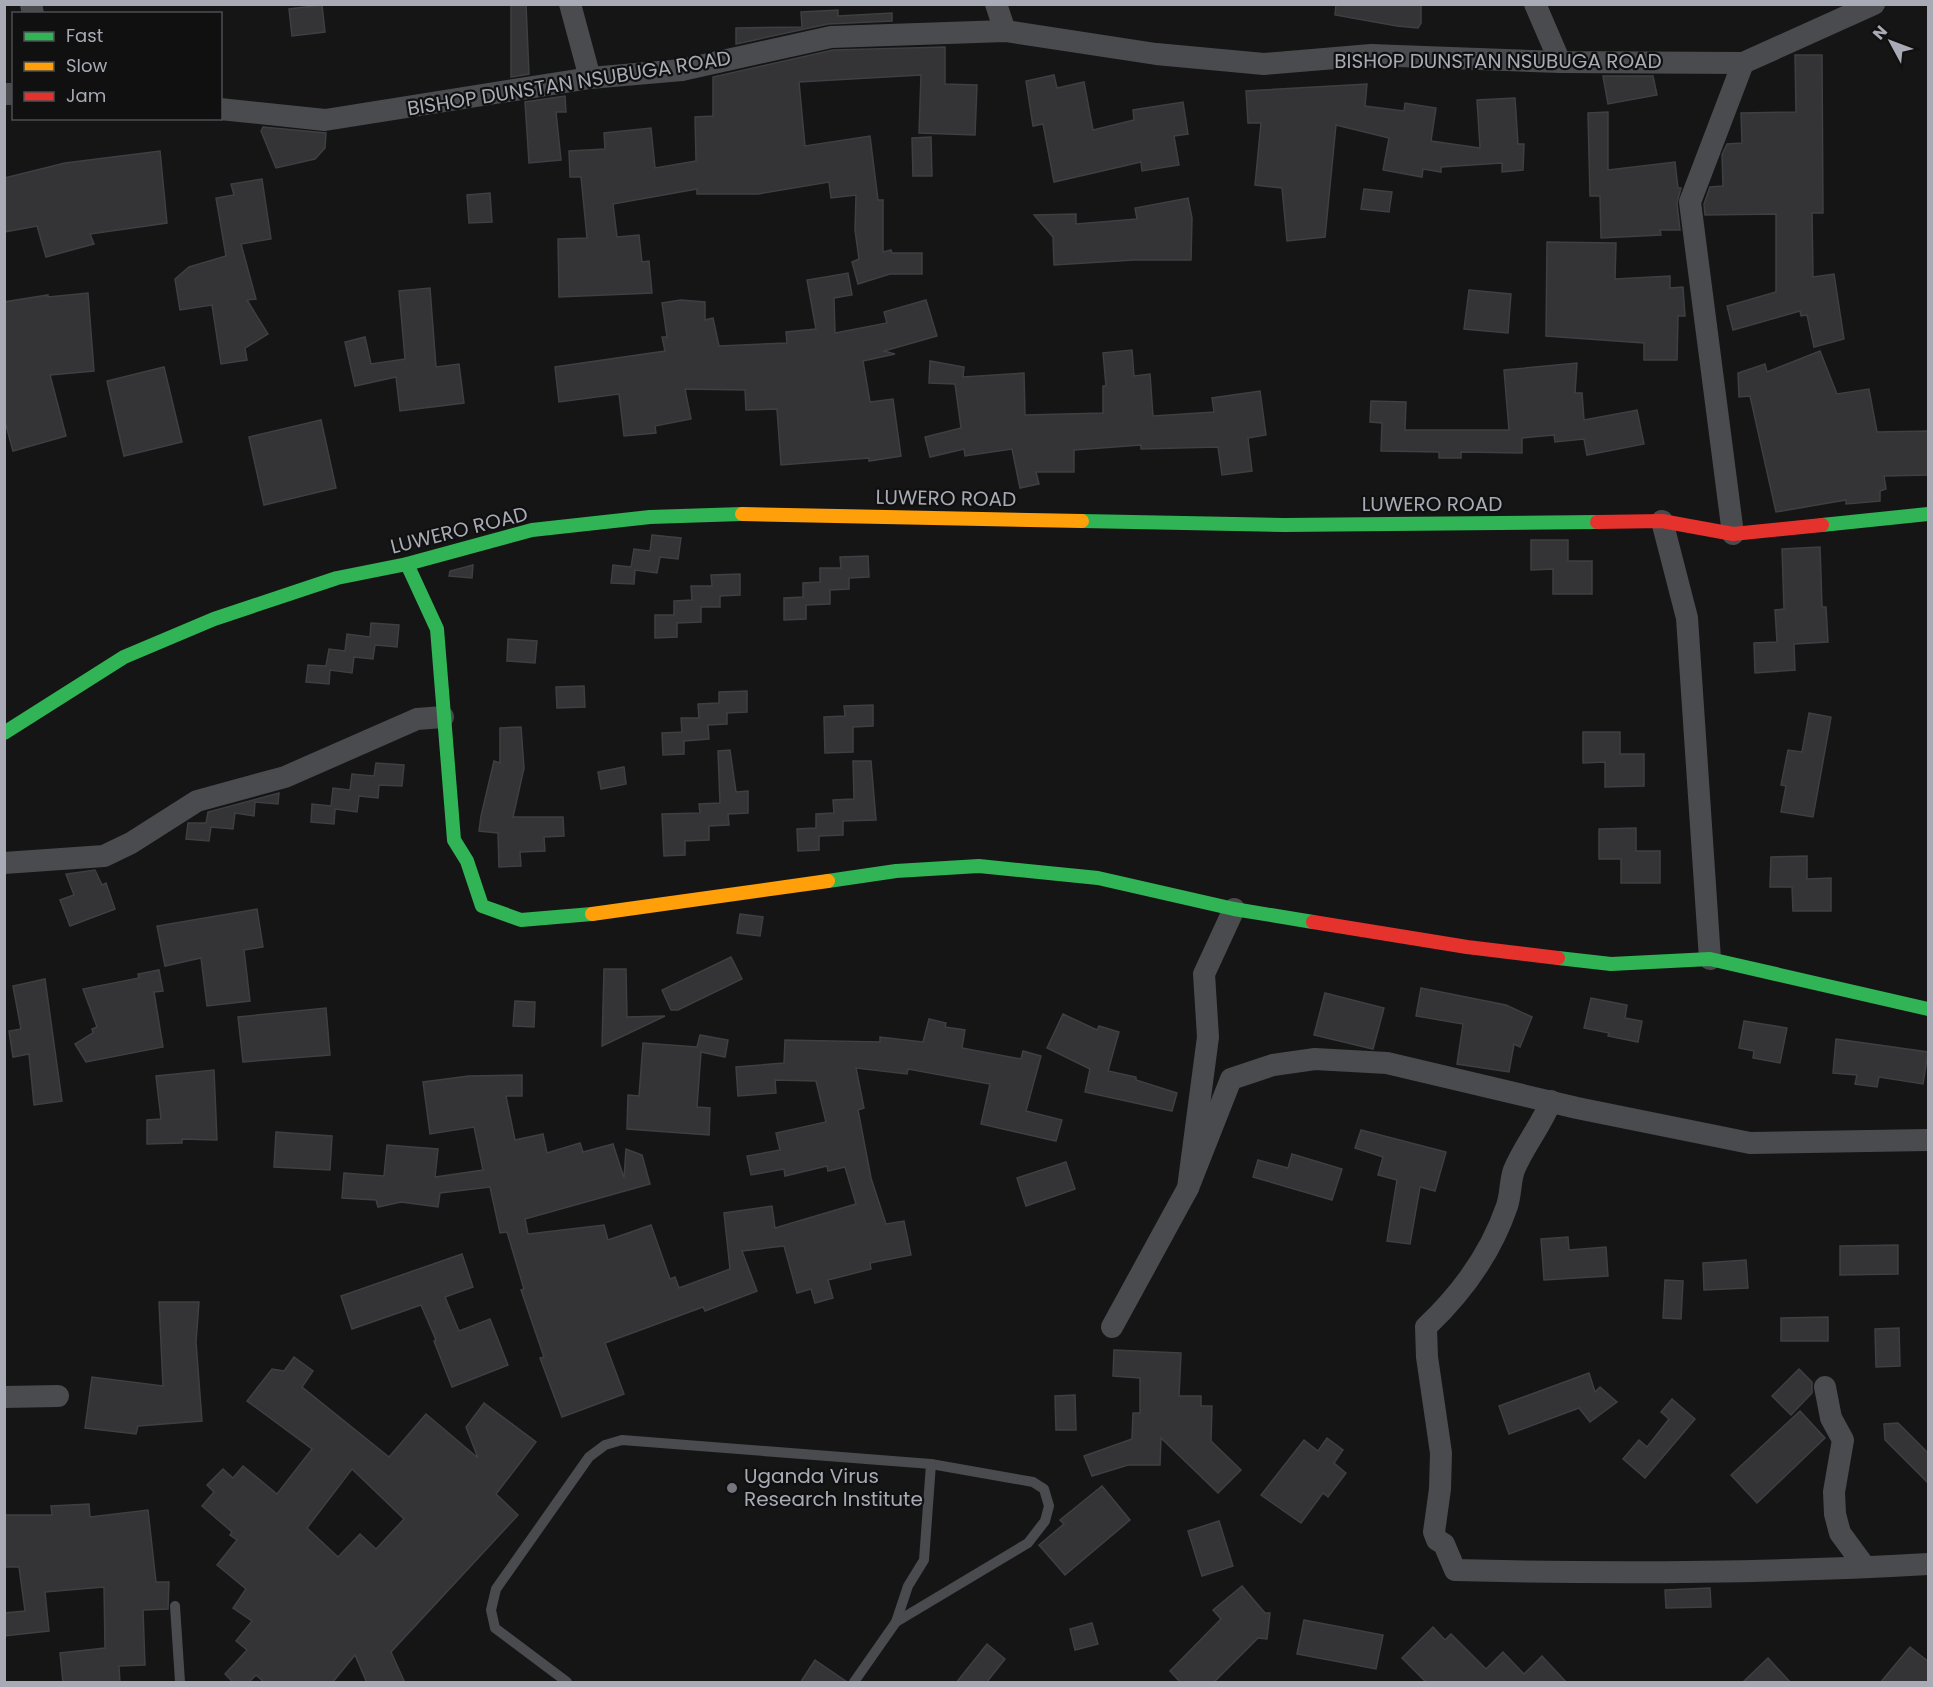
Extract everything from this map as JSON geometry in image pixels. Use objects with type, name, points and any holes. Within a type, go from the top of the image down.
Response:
[{"type":"street","points":[[570,4],[590,78]]},
{"type":"street","points":[[996,4],[1005,32]]},
{"type":"street","points":[[1535,4],[1560,62]]},
{"type":"street","name":"BISHOP DUNSTAN NSUBUGA ROAD","points":[[222,108],[325,120],[590,78],[682,70],[831,37],[1005,32],[1156,54],[1264,64],[1371,56],[1560,62],[1743,63],[1874,4]]},
{"type":"street","points":[[1733,534],[1690,202],[1743,63]]},
{"type":"street","name":"LUWERO ROAD","points":[[4,733],[124,657],[214,619],[337,579],[407,564],[532,530],[650,517],[738,514],[1284,525],[1662,521],[1733,534],[1929,514]]},
{"type":"street","points":[[1662,521],[1687,618],[1710,959]]},
{"type":"street","points":[[407,564],[437,629],[442,717],[454,840],[467,861],[482,906],[521,920],[621,912],[896,871],[979,866],[1098,878],[1234,909],[1467,947],[1611,964],[1710,959],[1929,1009]]},
{"type":"street","points":[[4,863],[104,856],[131,843],[198,801],[285,777],[417,719],[442,717]]},
{"type":"street","points":[[1188,1188],[1208,1037],[1204,974],[1234,909]]},
{"type":"street","points":[[1113,1327],[1188,1188],[1231,1079],[1273,1065],[1316,1059],[1387,1063],[1551,1101],[1750,1143],[1929,1140]]},
{"type":"street","points":[[1551,1101],[1537,1133],[1514,1170],[1508,1205],[1473,1275],[1448,1306],[1426,1327],[1427,1357],[1441,1453],[1440,1489],[1434,1532],[1437,1540],[1444,1544],[1455,1570],[1791,1572],[1929,1564]]},
{"type":"street","points":[[1825,1387],[1831,1418],[1840,1429],[1843,1440],[1834,1492],[1835,1514],[1840,1533],[1865,1567]]},
{"type":"street","points":[[4,1396],[58,1396]]},
{"type":"lane","points":[[567,1683],[495,1628],[491,1610],[496,1589],[589,1457],[605,1445],[622,1440],[931,1464],[1033,1482],[1044,1489],[1049,1506],[1045,1521],[1028,1543],[896,1622]]},
{"type":"lane","points":[[854,1683],[896,1622],[908,1586],[924,1560],[931,1464]]},
{"type":"lane","points":[[176,1606],[180,1683]]},
{"type":"building","points":[[511,4],[526,4],[529,74],[511,77]]},
{"type":"building","points":[[1336,4],[1421,4],[1421,23],[1418,28],[1335,15]]},
{"type":"building","points":[[322,5],[325,32],[292,36],[289,9]]},
{"type":"building","points":[[838,10],[838,16],[892,13],[892,21],[828,24],[736,44],[736,28],[802,27],[801,12]]},
{"type":"building","points":[[945,47],[945,84],[977,85],[975,135],[919,133],[921,75],[799,82],[805,146],[870,136],[878,200],[883,200],[883,252],[891,250],[892,253],[922,253],[922,274],[890,274],[858,284],[852,262],[859,259],[855,230],[856,195],[831,198],[829,182],[758,194],[697,194],[697,189],[613,204],[617,237],[639,235],[642,262],[649,261],[652,293],[559,297],[558,239],[587,238],[581,177],[570,177],[569,151],[605,149],[604,133],[651,128],[655,168],[696,161],[695,117],[713,116],[713,77],[833,50]]},
{"type":"building","points":[[1795,55],[1822,55],[1823,213],[1812,213],[1813,277],[1834,274],[1844,339],[1814,347],[1807,315],[1801,316],[1800,311],[1733,330],[1727,306],[1776,292],[1776,214],[1705,215],[1704,204],[1710,187],[1723,186],[1722,155],[1727,144],[1742,143],[1741,113],[1796,112]]},
{"type":"building","points":[[1054,75],[1057,88],[1084,82],[1093,130],[1134,120],[1133,110],[1183,102],[1188,134],[1174,136],[1179,165],[1142,171],[1141,162],[1054,182],[1043,124],[1033,126],[1026,81]]},
{"type":"building","points":[[1603,76],[1653,76],[1657,95],[1608,104]]},
{"type":"building","points":[[1367,84],[1365,106],[1404,111],[1405,103],[1436,108],[1431,141],[1480,148],[1477,100],[1515,98],[1518,144],[1524,144],[1523,170],[1502,172],[1502,163],[1441,167],[1441,172],[1423,169],[1422,177],[1383,170],[1389,138],[1336,125],[1325,237],[1287,241],[1282,188],[1255,185],[1261,123],[1248,123],[1246,91]]},
{"type":"building","points":[[565,96],[566,112],[556,112],[561,160],[529,163],[525,102]]},
{"type":"building","points":[[1608,112],[1608,170],[1675,162],[1678,188],[1681,188],[1677,203],[1680,230],[1660,230],[1661,235],[1601,238],[1600,196],[1590,196],[1588,113]]},
{"type":"building","points":[[263,127],[326,133],[325,148],[315,159],[276,168],[261,131]]},
{"type":"building","points":[[931,137],[932,176],[913,176],[912,138]]},
{"type":"building","points":[[160,151],[167,223],[90,234],[94,244],[46,257],[37,226],[4,232],[4,178],[65,163]]},
{"type":"building","points":[[262,179],[271,239],[241,244],[256,299],[247,300],[268,334],[245,348],[247,360],[221,364],[212,305],[180,310],[175,279],[189,267],[226,256],[216,198],[234,195],[231,184]]},
{"type":"building","points":[[1364,189],[1392,192],[1389,212],[1361,209]]},
{"type":"building","points":[[490,193],[492,222],[469,223],[467,195]]},
{"type":"building","points":[[1188,198],[1192,218],[1191,260],[1134,260],[1054,265],[1053,237],[1034,215],[1076,214],[1076,224],[1137,219],[1135,208]]},
{"type":"building","points":[[1547,242],[1616,243],[1615,279],[1670,276],[1670,288],[1683,287],[1685,316],[1678,316],[1677,360],[1644,360],[1644,343],[1546,336]]},
{"type":"building","points":[[848,273],[852,295],[834,298],[835,333],[887,323],[884,312],[926,300],[937,336],[884,351],[895,354],[863,361],[870,402],[893,399],[901,456],[869,461],[869,458],[781,465],[777,409],[746,410],[745,390],[685,389],[691,419],[655,426],[656,433],[624,436],[619,394],[559,402],[555,367],[665,351],[662,337],[667,337],[662,303],[681,300],[705,302],[705,320],[713,318],[719,346],[787,343],[786,332],[816,329],[807,280]]},
{"type":"building","points":[[430,288],[436,367],[459,364],[464,403],[400,411],[396,377],[355,386],[345,342],[365,337],[371,364],[405,359],[399,291]]},
{"type":"building","points":[[1469,290],[1511,294],[1508,333],[1464,329]]},
{"type":"building","points":[[88,293],[94,371],[50,375],[66,436],[13,451],[4,418],[4,302],[48,295],[48,297]]},
{"type":"building","points":[[1132,350],[1134,376],[1150,374],[1153,416],[1214,412],[1212,398],[1260,391],[1266,435],[1248,438],[1252,471],[1222,475],[1218,447],[1141,449],[1141,445],[1074,450],[1074,472],[1036,472],[1039,484],[1020,488],[1012,449],[965,456],[964,449],[930,457],[925,437],[961,428],[955,384],[929,383],[930,361],[964,367],[963,377],[1024,373],[1025,415],[1103,413],[1103,386],[1106,386],[1103,353]]},
{"type":"building","points":[[1820,351],[1837,394],[1869,389],[1877,432],[1929,431],[1929,475],[1884,476],[1886,489],[1880,491],[1880,501],[1846,504],[1846,500],[1776,512],[1750,396],[1739,397],[1738,373],[1765,364],[1767,372]]},
{"type":"building","points":[[1577,363],[1575,393],[1582,393],[1584,420],[1637,410],[1644,444],[1587,455],[1584,439],[1555,442],[1554,435],[1522,438],[1522,453],[1461,452],[1461,458],[1439,458],[1439,452],[1381,451],[1382,423],[1370,422],[1371,401],[1406,402],[1405,430],[1509,430],[1504,370]]},
{"type":"building","points":[[164,367],[182,442],[124,456],[107,381]]},
{"type":"building","points":[[321,420],[336,488],[264,505],[249,437]]},
{"type":"building","points":[[652,535],[681,538],[678,559],[660,557],[657,573],[635,570],[634,584],[611,583],[613,565],[631,567],[634,549],[650,551]]},
{"type":"building","points":[[1531,540],[1568,540],[1568,561],[1592,561],[1592,594],[1553,594],[1553,569],[1531,570]]},
{"type":"building","points":[[1820,547],[1822,607],[1826,607],[1828,642],[1794,644],[1795,670],[1755,673],[1754,643],[1777,642],[1775,610],[1784,609],[1782,549]]},
{"type":"building","points":[[868,556],[869,577],[849,578],[849,589],[830,590],[830,604],[806,605],[806,619],[784,620],[784,598],[803,597],[803,583],[820,582],[820,568],[841,568],[840,557]]},
{"type":"building","points":[[473,565],[472,578],[449,576],[450,571]]},
{"type":"building","points":[[740,574],[740,595],[720,596],[720,607],[701,607],[701,622],[677,623],[677,637],[655,638],[655,615],[674,615],[674,601],[692,600],[691,586],[712,586],[711,575]]},
{"type":"building","points":[[371,623],[399,625],[397,647],[375,645],[373,659],[354,657],[352,673],[330,670],[329,684],[306,682],[308,665],[326,666],[329,649],[345,651],[347,634],[370,637]]},
{"type":"building","points":[[508,639],[537,641],[535,663],[507,661]]},
{"type":"building","points":[[584,686],[585,707],[557,708],[556,687]]},
{"type":"building","points":[[747,691],[747,712],[727,713],[727,724],[708,725],[709,739],[684,741],[684,754],[663,755],[662,733],[682,732],[681,718],[699,718],[698,704],[719,703],[719,692]]},
{"type":"building","points":[[873,705],[873,726],[853,727],[853,752],[825,753],[824,717],[845,716],[844,706]]},
{"type":"building","points":[[1809,713],[1831,717],[1813,817],[1781,812],[1786,786],[1781,785],[1788,750],[1802,752]]},
{"type":"building","points":[[521,727],[524,768],[513,817],[563,817],[564,836],[544,837],[545,851],[520,852],[521,866],[499,867],[498,833],[479,831],[481,816],[494,761],[500,763],[500,728]]},
{"type":"building","points":[[1583,732],[1620,732],[1620,754],[1644,754],[1644,786],[1605,787],[1605,762],[1583,763]]},
{"type":"building","points":[[730,750],[736,792],[748,791],[748,813],[728,814],[729,825],[709,826],[709,840],[685,841],[685,855],[664,856],[662,814],[700,813],[699,804],[720,803],[718,751]]},
{"type":"building","points":[[853,761],[871,761],[876,820],[843,821],[843,835],[819,836],[819,850],[798,851],[797,829],[816,828],[816,814],[834,813],[833,800],[854,799]]},
{"type":"building","points":[[376,763],[404,765],[402,786],[379,785],[378,798],[359,796],[357,812],[335,809],[334,824],[311,822],[312,804],[331,806],[333,788],[350,790],[352,774],[374,776]]},
{"type":"building","points":[[624,767],[626,784],[601,789],[598,772]]},
{"type":"building","points":[[279,793],[278,804],[255,802],[254,816],[235,813],[233,829],[211,827],[209,841],[186,839],[188,823],[206,823],[208,812]]},
{"type":"building","points":[[1636,828],[1636,851],[1660,851],[1660,883],[1621,883],[1621,859],[1599,859],[1599,829]]},
{"type":"building","points":[[1807,856],[1807,879],[1831,878],[1831,911],[1793,911],[1792,887],[1770,887],[1771,857]]},
{"type":"building","points":[[95,870],[102,885],[106,883],[115,909],[70,926],[60,900],[74,895],[66,874]]},
{"type":"building","points":[[257,909],[263,947],[244,950],[250,1001],[207,1006],[201,958],[165,966],[157,926]]},
{"type":"building","points":[[740,914],[763,917],[760,936],[737,933]]},
{"type":"building","points":[[731,957],[742,979],[678,1010],[671,1010],[662,990]]},
{"type":"building","points":[[604,969],[626,969],[627,1017],[665,1016],[602,1046]]},
{"type":"building","points":[[159,970],[163,991],[154,992],[163,1047],[86,1062],[75,1044],[93,1033],[92,1029],[97,1027],[83,989],[139,978],[138,974]]},
{"type":"building","points":[[45,979],[62,1101],[34,1105],[29,1054],[13,1057],[9,1031],[21,1029],[13,986]]},
{"type":"building","points":[[1421,988],[1506,1005],[1532,1017],[1520,1047],[1514,1044],[1509,1072],[1457,1064],[1463,1024],[1416,1016]]},
{"type":"building","points":[[1325,993],[1384,1008],[1373,1049],[1314,1035]]},
{"type":"building","points":[[1591,998],[1627,1005],[1625,1018],[1642,1021],[1638,1042],[1584,1028]]},
{"type":"building","points":[[515,1001],[535,1002],[534,1027],[513,1026]]},
{"type":"building","points":[[326,1008],[330,1055],[243,1062],[238,1017]]},
{"type":"building","points":[[1063,1014],[1097,1030],[1099,1026],[1119,1032],[1108,1071],[1136,1077],[1136,1080],[1177,1093],[1172,1111],[1085,1092],[1090,1069],[1047,1048]]},
{"type":"building","points":[[929,1019],[946,1023],[945,1027],[965,1030],[962,1048],[1021,1059],[1023,1051],[1041,1056],[1026,1111],[1062,1120],[1056,1141],[981,1124],[990,1084],[908,1069],[907,1074],[856,1068],[864,1108],[858,1110],[871,1178],[886,1224],[904,1221],[911,1255],[870,1263],[871,1269],[828,1280],[833,1298],[815,1303],[811,1289],[797,1293],[784,1246],[742,1251],[757,1291],[705,1311],[703,1307],[605,1343],[624,1394],[562,1417],[540,1358],[544,1357],[521,1290],[524,1289],[507,1232],[500,1233],[490,1187],[440,1193],[438,1207],[401,1202],[378,1207],[376,1200],[342,1198],[344,1173],[384,1176],[387,1145],[438,1149],[435,1177],[483,1170],[474,1127],[430,1134],[423,1082],[469,1076],[522,1075],[522,1096],[506,1096],[515,1140],[543,1134],[547,1153],[580,1143],[583,1152],[613,1144],[624,1178],[626,1149],[642,1155],[650,1184],[525,1219],[528,1234],[604,1225],[608,1240],[651,1225],[670,1279],[675,1277],[679,1288],[730,1269],[724,1213],[772,1206],[775,1228],[856,1204],[845,1167],[828,1171],[827,1166],[785,1176],[784,1169],[751,1175],[747,1156],[780,1150],[776,1133],[826,1122],[816,1081],[775,1080],[776,1093],[738,1096],[736,1067],[784,1063],[785,1040],[880,1042],[880,1037],[923,1042]]},
{"type":"building","points":[[1744,1021],[1787,1028],[1780,1063],[1753,1058],[1754,1051],[1739,1048]]},
{"type":"building","points":[[700,1035],[728,1040],[725,1057],[701,1052],[697,1107],[710,1108],[709,1135],[627,1129],[628,1095],[639,1096],[643,1043],[697,1047]]},
{"type":"building","points":[[1836,1039],[1928,1052],[1923,1084],[1879,1077],[1877,1087],[1855,1084],[1857,1075],[1833,1073]]},
{"type":"building","points":[[214,1070],[217,1140],[182,1139],[182,1143],[147,1144],[147,1120],[161,1119],[156,1076]]},
{"type":"building","points":[[1361,1130],[1446,1152],[1435,1191],[1420,1187],[1410,1244],[1387,1241],[1397,1180],[1378,1175],[1383,1157],[1355,1148]]},
{"type":"building","points":[[276,1132],[332,1136],[330,1170],[274,1167]]},
{"type":"building","points":[[1292,1154],[1342,1169],[1332,1200],[1253,1177],[1258,1160],[1288,1168]]},
{"type":"building","points":[[1066,1162],[1075,1189],[1026,1206],[1017,1178]]},
{"type":"building","points":[[1568,1237],[1569,1250],[1606,1247],[1608,1276],[1544,1280],[1541,1239]]},
{"type":"building","points":[[1898,1245],[1898,1274],[1840,1275],[1840,1246]]},
{"type":"building","points":[[462,1254],[473,1287],[445,1297],[459,1331],[490,1319],[508,1365],[452,1387],[421,1305],[352,1329],[341,1296]]},
{"type":"building","points":[[1746,1260],[1748,1288],[1704,1290],[1703,1263]]},
{"type":"building","points":[[1665,1280],[1683,1281],[1681,1319],[1663,1318]]},
{"type":"building","points":[[159,1302],[199,1302],[196,1342],[202,1421],[138,1426],[136,1434],[85,1428],[92,1377],[163,1386]]},
{"type":"building","points":[[1828,1317],[1828,1341],[1781,1341],[1781,1318]]},
{"type":"building","points":[[1899,1328],[1900,1366],[1876,1367],[1875,1329]]},
{"type":"building","points":[[1114,1350],[1181,1353],[1179,1396],[1201,1396],[1201,1406],[1212,1406],[1211,1441],[1241,1470],[1218,1493],[1161,1438],[1160,1465],[1128,1465],[1092,1476],[1084,1456],[1132,1439],[1133,1413],[1140,1413],[1140,1378],[1113,1376]]},
{"type":"building","points":[[294,1357],[313,1371],[302,1387],[389,1457],[426,1414],[478,1458],[466,1427],[484,1403],[536,1442],[496,1494],[518,1515],[391,1652],[405,1683],[367,1683],[355,1655],[332,1683],[265,1683],[256,1675],[248,1683],[234,1683],[225,1674],[247,1650],[236,1641],[252,1621],[233,1608],[246,1589],[217,1565],[237,1540],[230,1535],[232,1532],[202,1506],[214,1492],[207,1485],[223,1469],[233,1478],[243,1466],[277,1494],[312,1449],[247,1401],[272,1369],[284,1371]],"holes":[[[352,1469],[404,1519],[376,1549],[360,1534],[338,1557],[307,1528]]]},
{"type":"building","points":[[1799,1369],[1812,1382],[1812,1393],[1791,1415],[1772,1396]]},
{"type":"building","points":[[1589,1373],[1595,1392],[1600,1387],[1617,1402],[1590,1422],[1579,1408],[1509,1434],[1499,1406]]},
{"type":"building","points":[[1075,1395],[1076,1430],[1056,1430],[1055,1396]]},
{"type":"building","points":[[1672,1399],[1695,1419],[1645,1478],[1623,1459],[1639,1440],[1647,1447],[1669,1419],[1661,1412]]},
{"type":"building","points":[[1800,1411],[1825,1438],[1757,1503],[1731,1475]]},
{"type":"building","points":[[1898,1423],[1929,1454],[1929,1484],[1885,1440],[1884,1424]]},
{"type":"building","points":[[1327,1438],[1343,1450],[1334,1463],[1346,1473],[1328,1497],[1323,1493],[1301,1523],[1261,1495],[1304,1440],[1318,1451]]},
{"type":"building","points":[[1102,1486],[1130,1520],[1065,1575],[1039,1545],[1064,1524],[1060,1520]]},
{"type":"building","points":[[89,1504],[90,1517],[148,1510],[156,1582],[169,1582],[168,1609],[143,1610],[145,1665],[119,1666],[120,1683],[63,1683],[60,1653],[105,1648],[104,1587],[45,1592],[49,1631],[4,1636],[4,1613],[25,1611],[19,1567],[4,1567],[4,1515],[52,1515],[51,1506]]},
{"type":"building","points":[[1219,1521],[1233,1566],[1202,1576],[1188,1531]]},
{"type":"building","points":[[1242,1586],[1265,1613],[1270,1613],[1267,1639],[1258,1638],[1213,1683],[1181,1683],[1170,1671],[1221,1619],[1213,1610]]},
{"type":"building","points":[[1710,1588],[1711,1607],[1666,1608],[1665,1590]]},
{"type":"building","points":[[1304,1620],[1383,1635],[1376,1669],[1297,1654]]},
{"type":"building","points":[[1092,1623],[1098,1644],[1075,1650],[1070,1629]]},
{"type":"building","points":[[1433,1627],[1445,1640],[1451,1634],[1486,1669],[1503,1652],[1524,1674],[1542,1656],[1567,1683],[1427,1683],[1402,1658]]},
{"type":"building","points":[[987,1644],[1005,1659],[986,1683],[956,1683]]},
{"type":"building","points":[[1910,1647],[1929,1662],[1929,1683],[1880,1683]]},
{"type":"building","points":[[1768,1658],[1791,1683],[1742,1683]]},
{"type":"building","points":[[815,1660],[847,1682],[847,1683],[800,1683]]},
{"type":"traffic: fast","points":[[4,733],[124,657],[214,619],[337,578],[407,564],[532,530],[650,517],[742,514]]},
{"type":"traffic: fast","points":[[1822,525],[1928,514]]},
{"type":"traffic: fast","points":[[1082,521],[1284,525],[1597,522]]},
{"type":"traffic: fast","points":[[407,564],[437,629],[454,840],[467,861],[482,906],[521,920],[592,914]]},
{"type":"traffic: fast","points":[[828,881],[896,871],[979,866],[1098,878],[1234,909],[1313,922]]},
{"type":"traffic: fast","points":[[1558,958],[1611,964],[1710,959],[1928,1009]]},
{"type":"traffic: slow","points":[[742,514],[1082,521]]},
{"type":"traffic: slow","points":[[592,914],[828,881]]},
{"type":"traffic: jam","points":[[1597,522],[1662,521],[1733,534],[1822,525]]},
{"type":"traffic: jam","points":[[1313,922],[1467,947],[1558,958]]},
{"type":"place","name":"Uganda Virus Research Institute","points":[[732,1488]]}]
